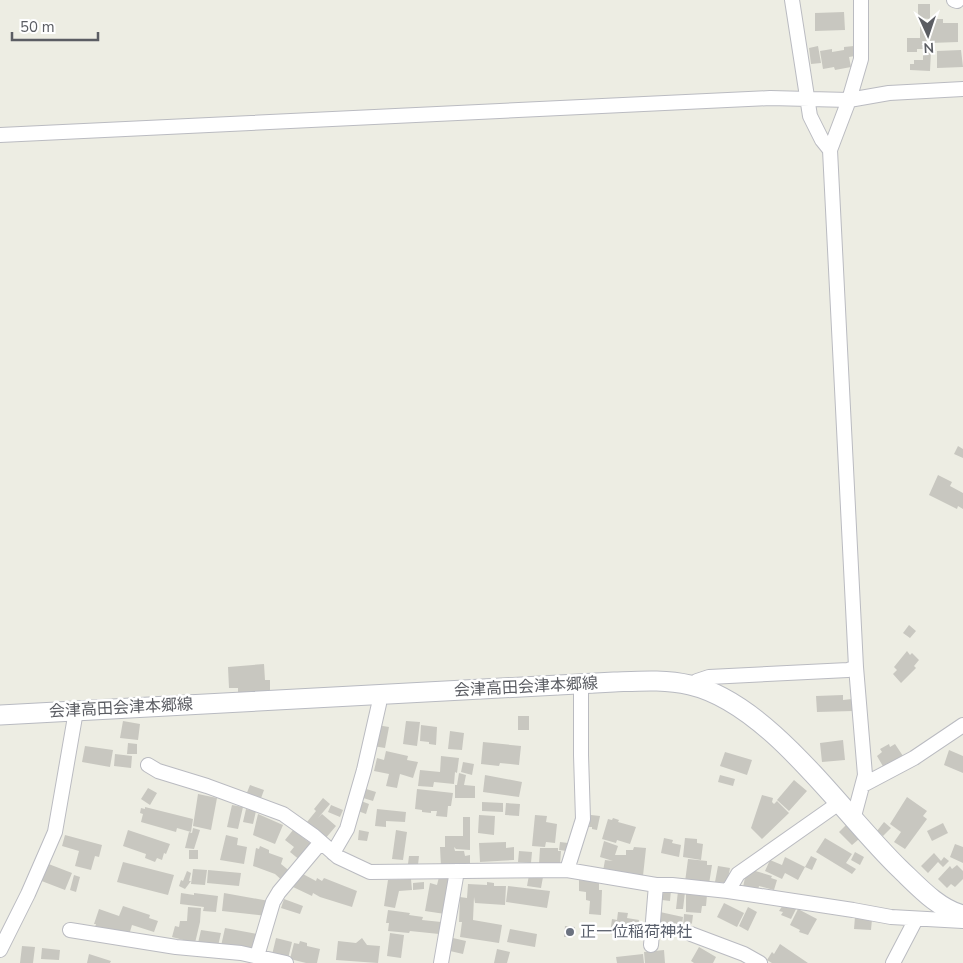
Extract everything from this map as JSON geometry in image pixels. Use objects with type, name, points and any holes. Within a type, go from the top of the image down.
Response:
[{"type":"main road","name":"会津高田会津本郷線","points":[[0,714],[581,684],[666,681],[692,685],[720,697],[746,712],[787,747],[886,856],[927,895],[963,915]]},
{"type":"street","points":[[792,0],[810,116],[822,140],[830,150]]},
{"type":"street","points":[[853,820],[866,776],[856,667],[830,150],[849,100],[861,59],[861,0]]},
{"type":"street","points":[[0,135],[770,98],[849,100],[889,93],[963,89]]},
{"type":"street","points":[[692,685],[709,677],[848,670],[856,667]]},
{"type":"street","points":[[567,870],[583,819],[581,684]]},
{"type":"street","points":[[333,852],[347,829],[364,770],[379,704],[377,695]]},
{"type":"street","points":[[0,950],[28,894],[55,832],[76,711]]},
{"type":"street","points":[[863,785],[914,758],[963,725]]},
{"type":"street","points":[[148,765],[158,771],[207,786],[284,814],[338,857],[370,872],[567,870],[656,885],[728,891],[853,910],[891,918],[963,921]]},
{"type":"street","points":[[728,891],[738,874],[839,803]]},
{"type":"street","points":[[257,956],[273,902],[279,892],[321,842]]},
{"type":"street","points":[[441,963],[457,871]]},
{"type":"street","points":[[651,945],[656,885]]},
{"type":"street","points":[[893,963],[916,919]]},
{"type":"street","points":[[70,930],[166,946],[241,953],[286,963]]},
{"type":"street","points":[[692,934],[744,954],[760,963]]},
{"type":"building","points":[[918,4],[930,4],[930,19],[918,18]]},
{"type":"building","points":[[844,12],[845,30],[815,31],[815,13]]},
{"type":"building","points":[[935,19],[943,19],[943,23],[958,23],[958,42],[930,43],[930,46],[926,46],[926,49],[917,49],[917,52],[907,52],[907,38],[920,38],[920,23],[936,23]]},
{"type":"building","points":[[818,46],[821,63],[811,64],[809,48]]},
{"type":"building","points":[[854,46],[855,56],[849,57],[851,67],[835,70],[834,67],[823,69],[820,51],[832,49],[832,52],[844,50],[844,47]]},
{"type":"building","points":[[961,50],[963,67],[937,68],[937,51]]},
{"type":"building","points":[[923,51],[931,51],[930,71],[910,70],[910,64],[914,64],[914,60],[923,60]]},
{"type":"building","points":[[958,446],[963,449],[963,458],[954,454]]},
{"type":"building","points":[[938,475],[952,482],[950,486],[963,493],[963,509],[958,506],[957,509],[929,495]]},
{"type":"building","points":[[909,625],[916,631],[910,638],[903,633]]},
{"type":"building","points":[[907,651],[919,660],[914,666],[916,668],[901,683],[893,674],[897,670],[894,667]]},
{"type":"building","points":[[264,664],[265,680],[270,680],[270,691],[238,694],[238,688],[229,688],[228,667]]},
{"type":"building","points":[[843,695],[843,700],[852,699],[853,711],[817,712],[816,696]]},
{"type":"building","points":[[518,716],[529,716],[529,730],[518,730]]},
{"type":"building","points":[[123,721],[140,724],[138,740],[120,738]]},
{"type":"building","points":[[406,721],[420,722],[417,746],[403,744]]},
{"type":"building","points":[[377,725],[389,727],[385,748],[373,746]]},
{"type":"building","points":[[421,725],[437,727],[436,745],[420,741]]},
{"type":"building","points":[[450,731],[464,733],[462,750],[448,749]]},
{"type":"building","points":[[843,740],[845,760],[822,762],[820,743]]},
{"type":"building","points":[[483,742],[521,746],[519,765],[500,763],[499,766],[481,764]]},
{"type":"building","points":[[128,743],[137,744],[137,754],[127,754]]},
{"type":"building","points":[[889,744],[890,747],[895,744],[903,756],[884,768],[877,756],[882,752],[880,749]]},
{"type":"building","points":[[85,746],[113,750],[110,767],[82,762]]},
{"type":"building","points":[[949,750],[963,756],[963,773],[944,765]]},
{"type":"building","points":[[386,751],[408,756],[407,760],[418,762],[413,778],[400,774],[397,788],[386,786],[389,774],[374,771],[377,758],[384,760]]},
{"type":"building","points":[[725,752],[752,760],[747,775],[720,766]]},
{"type":"building","points":[[115,754],[132,756],[131,768],[114,766]]},
{"type":"building","points":[[441,756],[459,758],[454,784],[434,782],[433,787],[418,786],[420,770],[440,772]]},
{"type":"building","points":[[463,762],[474,764],[472,775],[461,772]]},
{"type":"building","points":[[459,773],[466,775],[464,785],[475,786],[475,798],[455,798],[455,785],[457,785]]},
{"type":"building","points":[[485,775],[522,782],[519,797],[483,792]]},
{"type":"building","points":[[720,775],[735,779],[733,786],[718,782]]},
{"type":"building","points":[[794,780],[807,791],[789,811],[777,800]]},
{"type":"building","points":[[250,785],[264,790],[260,801],[246,795]]},
{"type":"building","points":[[148,788],[157,793],[150,805],[141,799]]},
{"type":"building","points":[[363,788],[376,792],[373,801],[360,797]]},
{"type":"building","points":[[417,789],[453,793],[451,806],[448,806],[447,817],[436,816],[437,811],[431,811],[431,813],[415,809]]},
{"type":"building","points":[[198,794],[217,798],[211,830],[193,826]]},
{"type":"building","points":[[762,795],[773,798],[772,802],[774,804],[777,801],[789,813],[762,839],[751,828]]},
{"type":"building","points":[[907,797],[927,811],[923,816],[927,819],[905,849],[894,842],[901,832],[890,824]]},
{"type":"building","points":[[323,798],[330,804],[318,818],[322,814],[336,826],[325,839],[307,822]]},
{"type":"building","points":[[361,801],[369,804],[366,814],[358,811]]},
{"type":"building","points":[[482,802],[503,803],[503,812],[482,811]]},
{"type":"building","points":[[506,803],[520,804],[519,816],[505,815]]},
{"type":"building","points":[[232,805],[243,807],[238,829],[227,827]]},
{"type":"building","points":[[331,805],[343,810],[340,817],[328,812]]},
{"type":"building","points":[[145,807],[193,819],[191,832],[177,828],[176,832],[141,822],[143,814],[140,813],[141,808],[145,809]]},
{"type":"building","points":[[246,809],[256,811],[253,824],[243,822]]},
{"type":"building","points":[[377,809],[406,812],[405,822],[386,821],[386,827],[375,826]]},
{"type":"building","points":[[258,814],[283,825],[275,844],[253,835]]},
{"type":"building","points":[[479,815],[495,816],[494,835],[478,833]]},
{"type":"building","points":[[535,815],[547,816],[546,822],[557,824],[555,843],[546,842],[545,847],[532,846]]},
{"type":"building","points":[[591,815],[600,816],[597,830],[589,827]]},
{"type":"building","points":[[463,817],[470,817],[470,850],[456,849],[454,847],[455,851],[464,851],[465,856],[470,855],[470,865],[441,867],[440,847],[445,847],[445,836],[463,836]]},
{"type":"building","points":[[613,818],[619,820],[618,822],[636,827],[630,844],[617,840],[616,843],[602,839],[608,819],[612,820]]},
{"type":"building","points":[[884,822],[891,828],[883,836],[877,831]]},
{"type":"building","points":[[943,823],[948,833],[932,841],[927,831]]},
{"type":"building","points":[[846,825],[859,839],[852,845],[839,832]]},
{"type":"building","points":[[193,828],[200,830],[194,849],[185,848],[189,832],[192,833]]},
{"type":"building","points":[[128,830],[170,844],[162,860],[157,858],[155,862],[145,858],[146,854],[123,846]]},
{"type":"building","points":[[293,830],[314,846],[301,861],[290,852],[294,847],[285,840]]},
{"type":"building","points":[[359,830],[369,832],[367,841],[358,840]]},
{"type":"building","points":[[396,830],[407,832],[403,860],[392,859]]},
{"type":"building","points":[[65,835],[102,845],[99,857],[95,856],[91,870],[75,866],[79,851],[62,846]]},
{"type":"building","points":[[226,835],[238,838],[237,845],[247,847],[244,864],[220,860]]},
{"type":"building","points":[[664,838],[673,840],[672,843],[681,845],[679,857],[661,853]]},
{"type":"building","points":[[685,838],[697,839],[697,843],[703,844],[701,860],[683,857]]},
{"type":"building","points":[[825,838],[852,854],[846,863],[856,869],[852,874],[816,852]]},
{"type":"building","points":[[604,841],[618,846],[615,855],[626,855],[626,850],[633,850],[634,847],[646,848],[643,876],[603,871],[605,860],[613,861],[600,857]]},
{"type":"building","points":[[506,842],[506,848],[514,847],[514,860],[480,862],[479,843]]},
{"type":"building","points":[[560,842],[568,843],[567,851],[559,850]]},
{"type":"building","points":[[955,844],[963,847],[963,863],[950,857]]},
{"type":"building","points":[[260,846],[269,850],[269,853],[283,858],[281,864],[292,873],[285,883],[275,874],[253,866],[256,848],[259,849]]},
{"type":"building","points":[[540,848],[558,848],[558,851],[561,851],[560,865],[539,864]]},
{"type":"building","points":[[189,850],[198,850],[198,859],[189,859]]},
{"type":"building","points":[[519,851],[532,852],[531,863],[518,862]]},
{"type":"building","points":[[855,852],[864,857],[860,865],[851,860]]},
{"type":"building","points":[[934,853],[941,861],[944,857],[949,861],[943,867],[938,862],[928,873],[921,866]]},
{"type":"building","points":[[409,856],[419,856],[418,865],[408,864]]},
{"type":"building","points":[[811,856],[817,859],[812,870],[805,867]]},
{"type":"building","points":[[785,857],[805,867],[798,880],[785,873],[782,879],[765,871],[770,860],[782,865]]},
{"type":"building","points":[[688,859],[707,861],[707,865],[712,865],[709,884],[685,882]]},
{"type":"building","points":[[123,862],[174,875],[168,895],[117,882]]},
{"type":"building","points":[[46,863],[72,873],[65,890],[39,880]]},
{"type":"building","points":[[957,865],[963,871],[963,879],[955,887],[951,884],[947,888],[938,879],[950,866],[952,869]]},
{"type":"building","points":[[718,866],[730,868],[727,883],[715,882]]},
{"type":"building","points":[[193,869],[207,870],[205,885],[191,884]]},
{"type":"building","points":[[208,870],[241,873],[239,886],[207,883]]},
{"type":"building","points":[[752,870],[772,876],[771,878],[777,880],[774,890],[759,886],[758,890],[743,887],[746,873],[751,874]]},
{"type":"building","points":[[187,871],[191,873],[189,881],[191,881],[185,889],[179,886]]},
{"type":"building","points":[[301,873],[316,881],[317,878],[322,881],[324,878],[357,891],[352,907],[313,893],[312,896],[293,887]]},
{"type":"building","points":[[74,875],[80,877],[76,892],[70,890]]},
{"type":"building","points":[[529,875],[543,877],[541,888],[527,886]]},
{"type":"building","points":[[439,877],[450,879],[445,914],[425,911],[430,883],[437,885]]},
{"type":"building","points":[[411,879],[412,890],[399,891],[395,908],[384,906],[388,880]]},
{"type":"building","points":[[579,880],[599,882],[599,890],[602,890],[601,915],[589,914],[590,901],[586,900],[586,892],[579,891]]},
{"type":"building","points":[[424,882],[424,889],[413,890],[413,883]]},
{"type":"building","points":[[487,882],[494,883],[494,886],[506,886],[505,905],[475,903],[474,897],[473,920],[502,925],[499,943],[460,937],[462,922],[459,922],[460,897],[467,898],[468,884],[487,885]]},
{"type":"building","points":[[508,886],[550,891],[547,908],[506,902]]},
{"type":"building","points":[[664,889],[671,890],[670,901],[662,900]]},
{"type":"building","points":[[678,891],[685,892],[683,909],[676,909]]},
{"type":"building","points":[[686,892],[707,895],[706,906],[702,906],[701,913],[686,912]]},
{"type":"building","points":[[181,893],[218,896],[216,912],[203,911],[204,907],[180,904]]},
{"type":"building","points":[[224,893],[269,901],[267,916],[222,911]]},
{"type":"building","points":[[284,899],[303,906],[300,914],[281,908]]},
{"type":"building","points":[[724,903],[744,913],[737,927],[717,917]]},
{"type":"building","points":[[783,905],[796,909],[791,919],[781,915],[783,912],[779,911]]},
{"type":"building","points":[[123,906],[150,915],[149,918],[158,921],[154,932],[132,925],[129,935],[107,928],[106,933],[94,930],[99,909],[119,916]]},
{"type":"building","points":[[188,907],[201,908],[195,943],[172,937],[175,926],[179,927],[180,921],[187,921]]},
{"type":"building","points":[[748,907],[757,912],[748,931],[739,926]]},
{"type":"building","points":[[798,909],[817,919],[808,935],[799,932],[800,930],[790,925]]},
{"type":"building","points":[[388,910],[410,913],[409,915],[423,917],[422,920],[441,922],[439,934],[388,931],[389,923],[386,923]]},
{"type":"building","points":[[618,912],[628,913],[627,918],[639,920],[637,937],[610,934],[612,919],[617,920]]},
{"type":"building","points":[[660,912],[683,917],[681,932],[668,930],[668,933],[658,932]]},
{"type":"building","points":[[684,914],[693,915],[692,923],[688,928],[683,928]]},
{"type":"building","points":[[855,917],[872,919],[871,930],[854,929]]},
{"type":"building","points":[[565,926],[575,927],[574,937],[564,937]]},
{"type":"building","points":[[225,928],[257,934],[254,952],[221,946]]},
{"type":"building","points":[[510,929],[537,934],[535,947],[507,942]]},
{"type":"building","points":[[201,930],[221,933],[218,946],[198,943]]},
{"type":"building","points":[[390,933],[404,935],[401,958],[387,956]]},
{"type":"building","points":[[276,938],[292,942],[288,959],[272,955]]},
{"type":"building","points":[[362,938],[367,945],[380,946],[378,963],[336,960],[338,941],[356,943]]},
{"type":"building","points":[[453,938],[466,941],[463,954],[450,951]]},
{"type":"building","points":[[300,941],[307,943],[307,946],[320,949],[317,963],[306,963],[290,959],[294,943],[299,944]]},
{"type":"building","points":[[780,944],[808,963],[772,963],[767,960],[772,952],[774,954]]},
{"type":"building","points":[[22,946],[35,947],[33,963],[20,963]]},
{"type":"building","points":[[699,947],[716,957],[713,963],[694,963],[691,961]]},
{"type":"building","points":[[42,948],[60,950],[59,960],[41,959]]},
{"type":"building","points":[[497,949],[510,952],[507,963],[494,963]]},
{"type":"building","points":[[664,950],[665,963],[645,963],[644,952]]},
{"type":"building","points":[[89,954],[111,961],[110,963],[87,963]]},
{"type":"building","points":[[643,954],[644,963],[617,963],[616,957]]},
{"type":"place","name":"正一位稲荷神社","points":[[570,932]]}]
